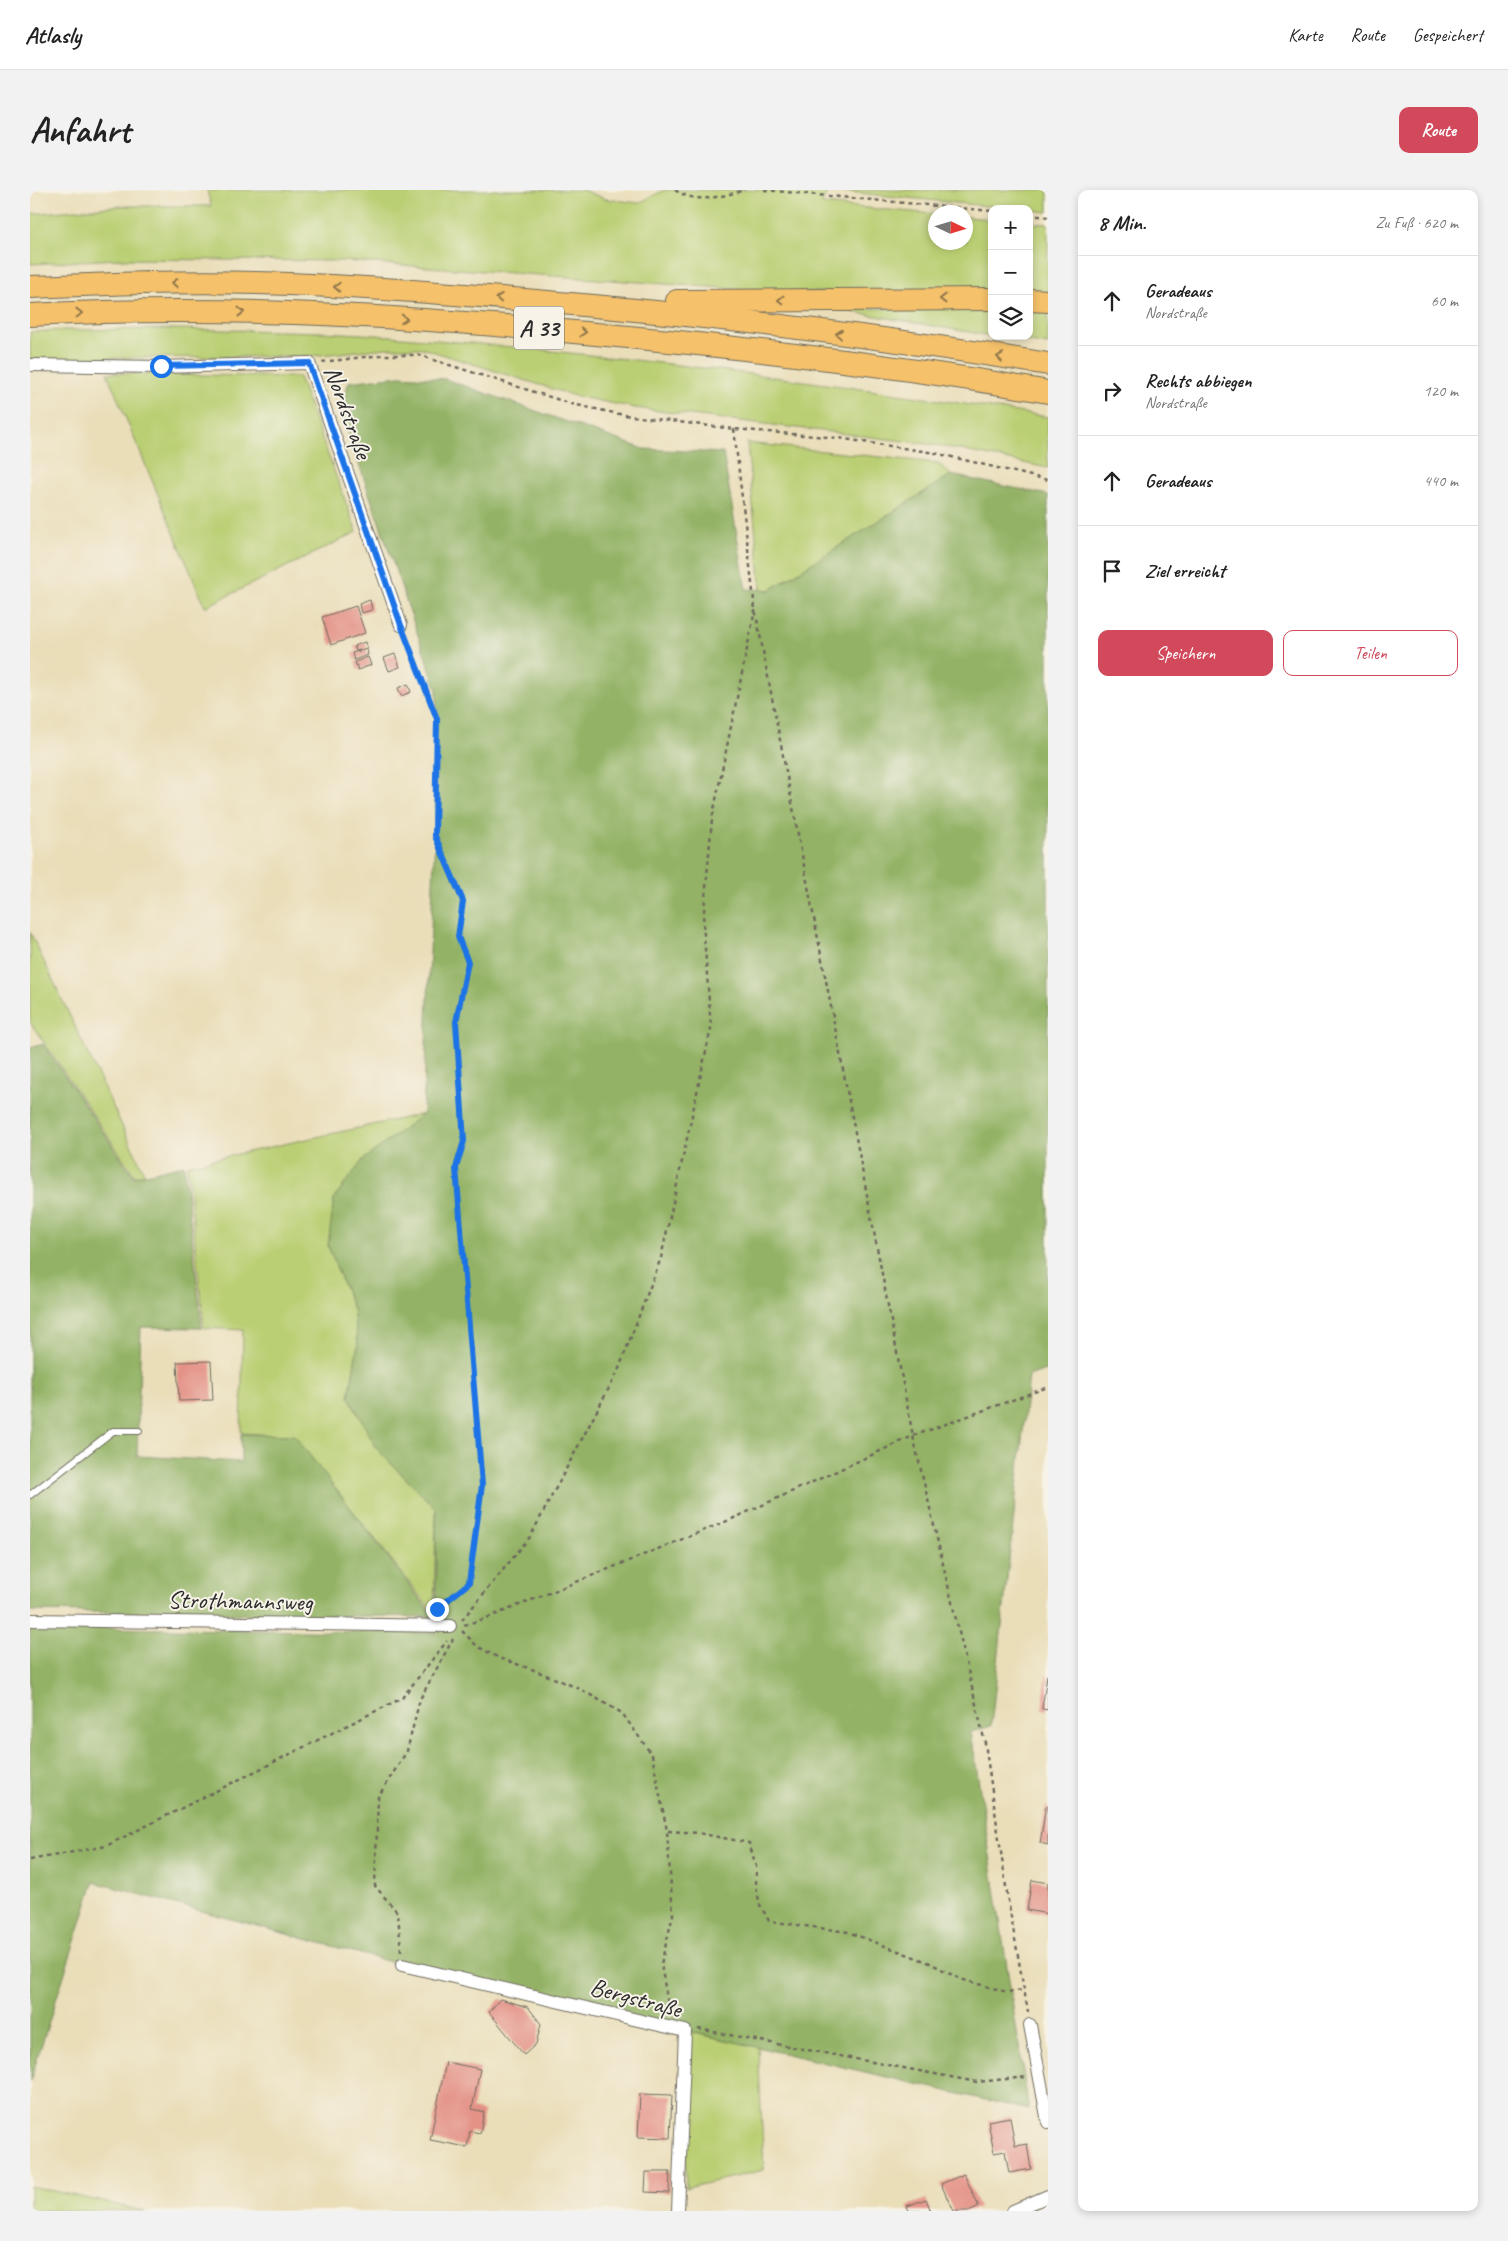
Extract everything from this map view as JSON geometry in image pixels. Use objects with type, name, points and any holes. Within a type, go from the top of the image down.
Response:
[{"type":"highway","name":"A 33","points":[[30,287],[144,283],[256,283],[378,289],[703,316],[932,345],[1048,364]]},
{"type":"highway","points":[[548,302],[988,299]]},
{"type":"highway","points":[[1033,300],[1048,301]]},
{"type":"highway","name":"A 33","points":[[30,315],[256,312],[502,325],[702,343],[930,373],[1048,392]]},
{"type":"street","name":"Nordstraße","points":[[30,365],[161,366],[309,363],[401,625]]},
{"type":"street","name":"Strothmannsweg","points":[[30,1620],[454,1630]]},
{"type":"street","name":"Bergstraße","points":[[402,1965],[685,2031],[678,2211]]},
{"type":"street","points":[[1030,2025],[1043,2080],[1048,2122]]},
{"type":"street","points":[[1013,2211],[1048,2196]]},
{"type":"lane","points":[[30,1495],[113,1431],[139,1430]]},
{"type":"path","points":[[675,190],[681,194],[700,199],[745,190]]},
{"type":"path","points":[[764,190],[988,211]]},
{"type":"path","points":[[1033,215],[1048,217]]},
{"type":"path","points":[[309,363],[382,354],[418,355],[572,404],[624,415],[734,429],[838,438],[935,453],[1048,480]]},
{"type":"path","points":[[734,429],[755,609],[913,1436],[985,1743],[1008,1900],[1030,2025]]},
{"type":"path","points":[[30,1860],[106,1846],[402,1698],[454,1630],[530,1537],[618,1371],[661,1258],[712,1028],[703,922],[712,819],[755,609]]},
{"type":"path","points":[[401,625],[437,719],[435,836],[463,901],[458,937],[468,962],[456,1022],[464,1141],[456,1168],[482,1485],[469,1583],[437,1609],[454,1630],[477,1646],[499,1658],[580,1689],[622,1713],[652,1755],[667,1831],[673,1915],[661,1964],[667,1999],[685,2031],[702,2029],[977,2082],[1043,2080]]},
{"type":"path","points":[[402,1965],[398,1913],[375,1886],[378,1797],[408,1751],[420,1699],[454,1630],[732,1519],[913,1436],[1048,1387]]},
{"type":"path","points":[[667,1831],[698,1833],[749,1844],[756,1866],[756,1887],[760,1905],[769,1921],[848,1932],[930,1963],[960,1979],[1007,1992],[1024,1990]]},
{"type":"green space","points":[[207,190],[582,190],[606,199],[639,203],[664,190],[828,190],[822,204],[928,213],[928,250],[973,250],[973,218],[988,219],[988,292],[778,292],[344,261],[118,259],[30,264],[30,214],[121,206],[211,206]]},
{"type":"green space","points":[[828,190],[1048,190],[1048,212],[1033,210],[1033,205],[988,206]]},
{"type":"green space","points":[[1033,223],[1048,224],[1048,292],[1033,292]]},
{"type":"green space","points":[[988,308],[988,335],[835,309]]},
{"type":"green space","points":[[1033,310],[1048,311],[1048,345],[1019,340],[1033,340]]},
{"type":"green space","points":[[172,329],[362,334],[555,351],[720,370],[1048,417],[1048,468],[936,445],[635,408],[575,396],[422,348],[387,348],[311,356],[30,359],[30,332]]},
{"type":"green space","points":[[107,373],[299,377],[357,532],[205,607]]},
{"type":"green space","points":[[400,376],[445,379],[644,449],[723,453],[746,589],[770,590],[951,475],[1048,495],[1048,1369],[1029,1376],[991,1726],[971,1732],[1029,2110],[402,1965],[94,1882],[30,2081],[30,1627],[436,1633],[436,1509],[377,1449],[349,1397],[358,1344],[353,1309],[328,1246],[334,1198],[363,1160],[423,1114],[435,837],[437,690],[340,409],[349,382]]},
{"type":"green space","points":[[747,443],[938,463],[951,475],[770,590],[761,589]]},
{"type":"green space","points":[[30,932],[145,1174],[135,1176],[30,1022]]},
{"type":"green space","points":[[43,1044],[134,1177],[184,1165],[202,1328],[141,1327],[137,1456],[241,1462],[241,1434],[294,1435],[434,1617],[30,1611],[30,1048]]},
{"type":"green space","points":[[423,1114],[363,1160],[328,1246],[353,1309],[358,1344],[349,1397],[377,1449],[436,1509],[434,1614],[294,1436],[241,1433],[243,1330],[204,1328],[187,1165]]},
{"type":"green space","points":[[685,2031],[758,2047],[764,2170],[686,2188]]},
{"type":"green space","points":[[30,2186],[145,2211],[30,2211]]},
{"type":"building","points":[[370,600],[372,610],[361,613],[359,604]]},
{"type":"building","points":[[356,606],[365,633],[331,645],[322,617]]},
{"type":"building","points":[[365,642],[367,648],[356,651],[354,646]]},
{"type":"building","points":[[367,649],[368,655],[354,660],[352,653]]},
{"type":"building","points":[[395,654],[400,667],[389,671],[384,658]]},
{"type":"building","points":[[368,657],[371,665],[358,670],[355,662]]},
{"type":"building","points":[[408,684],[411,692],[401,696],[398,688]]},
{"type":"building","points":[[211,1361],[213,1400],[179,1401],[177,1362]]},
{"type":"building","points":[[1048,1675],[1048,1710],[1042,1709]]},
{"type":"building","points":[[1046,1806],[1048,1806],[1048,1845],[1040,1843]]},
{"type":"building","points":[[1032,1880],[1048,1883],[1048,1914],[1027,1910]]},
{"type":"building","points":[[500,1999],[528,2007],[541,2024],[536,2044],[524,2055],[489,2012]]},
{"type":"building","points":[[446,2062],[480,2069],[472,2109],[484,2112],[480,2133],[470,2131],[467,2147],[430,2140]]},
{"type":"building","points":[[640,2094],[672,2095],[670,2138],[638,2137]]},
{"type":"building","points":[[1010,2117],[1015,2146],[1027,2144],[1031,2169],[1009,2173],[1005,2151],[994,2153],[988,2121]]},
{"type":"building","points":[[646,2172],[670,2172],[669,2193],[645,2192]]},
{"type":"building","points":[[964,2174],[979,2207],[971,2211],[953,2211],[941,2184]]},
{"type":"building","points":[[926,2199],[931,2211],[909,2211],[907,2206]]},
{"type":"route","points":[[161,366],[309,363],[401,625],[437,719],[435,836],[463,901],[458,937],[468,962],[456,1022],[464,1141],[456,1168],[482,1485],[469,1583],[437,1609]]}]
